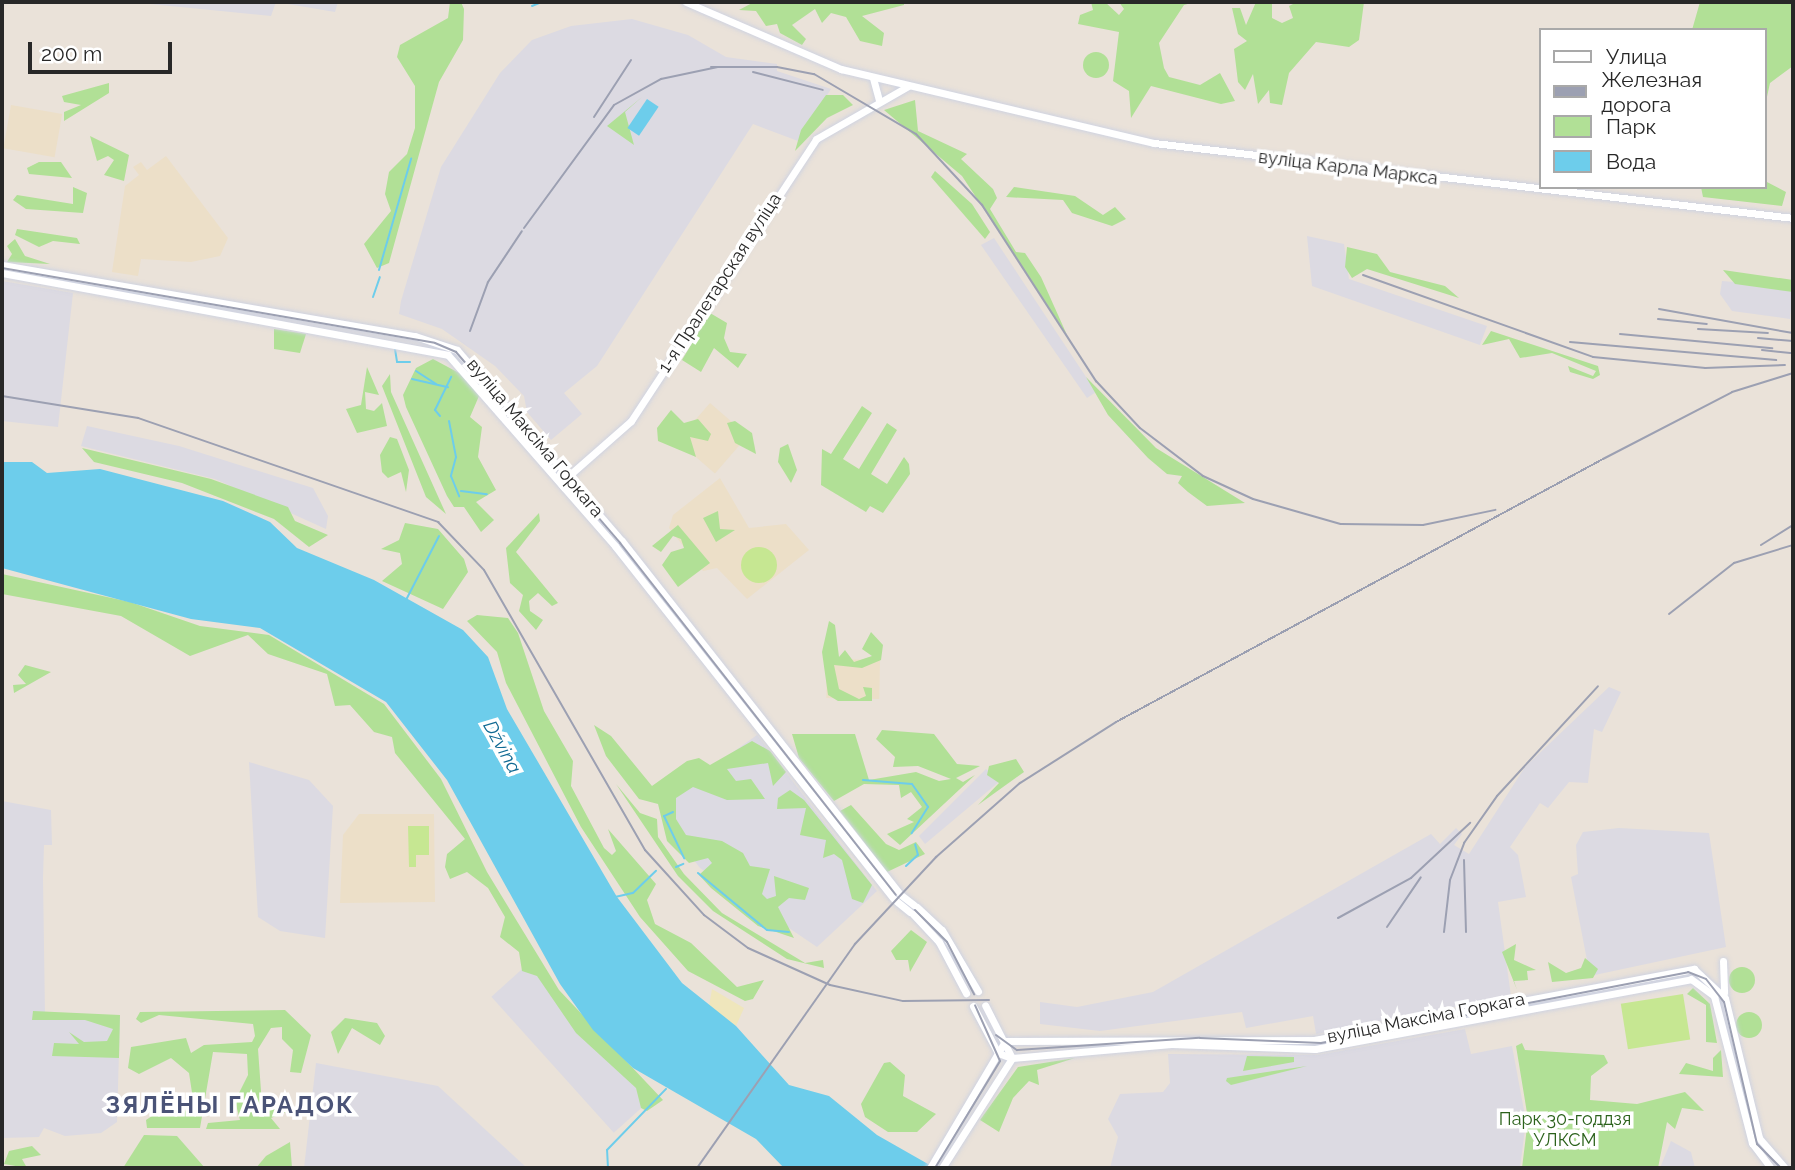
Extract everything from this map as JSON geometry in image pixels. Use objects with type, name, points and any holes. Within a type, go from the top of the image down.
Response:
[{"type":"main road","name":"вуліца Карла Маркса","points":[[686,2],[817,61],[908,86],[1191,149],[1793,218]]},
{"type":"main road","points":[[870,75],[880,87],[879,101]]},
{"type":"main road","points":[[879,101],[908,86]]},
{"type":"main road","name":"1-я Пралетарская вуліца","points":[[565,479],[631,421],[808,148],[838,121],[879,101]]},
{"type":"main road","name":"вуліца Максіма Горкага","points":[[2,265],[376,329],[414,341],[461,364],[565,479],[897,896],[942,930],[978,992]]},
{"type":"main road","name":"вуліца Максіма Горкага","points":[[2,274],[375,338],[414,341]]},
{"type":"main road","name":"вуліца Максіма Горкага","points":[[914,909],[934,934],[966,993]]},
{"type":"main road","points":[[1723,961],[1725,998],[1759,1138],[1785,1168]]},
{"type":"main road","name":"вуліца Максіма Горкага","points":[[1005,1041],[1314,1040],[1686,968],[1701,972]]},
{"type":"main road","points":[[1701,972],[1725,998]]},
{"type":"main road","name":"вуліца Максіма Горкага","points":[[998,1053],[1012,1058],[1171,1044],[1315,1049],[1685,978],[1701,972]]},
{"type":"main road","name":"вуліца Максіма Горкага","points":[[1685,978],[1696,981],[1714,996],[1752,1143],[1771,1168]]},
{"type":"main road","points":[[942,1168],[1012,1058],[985,1005]]},
{"type":"main road","points":[[973,1006],[998,1053]]},
{"type":"main road","points":[[930,1168],[1005,1041]]},
{"type":"shaded area","points":[[130,2],[276,2],[271,16]]},
{"type":"shaded area","points":[[276,2],[338,2],[335,12]]},
{"type":"shaded area","points":[[632,19],[688,35],[726,57],[777,64],[777,71],[831,89],[798,141],[753,124],[597,366],[564,393],[582,414],[551,440],[527,412],[524,396],[495,366],[442,329],[399,314],[401,301],[441,167],[500,73],[532,40],[571,26]]},
{"type":"shaded area","points":[[11,105],[62,114],[55,157],[3,148]]},
{"type":"shaded area","points":[[166,156],[228,238],[220,256],[191,262],[141,259],[138,276],[112,272],[125,186],[139,175],[133,167],[141,162],[147,170]]},
{"type":"shaded area","points":[[1307,236],[1344,244],[1349,279],[1487,326],[1480,345],[1312,286]]},
{"type":"shaded area","points":[[994,238],[1096,392],[1087,398],[981,245]]},
{"type":"shaded area","points":[[2,281],[73,293],[58,427],[2,421]]},
{"type":"shaded area","points":[[1722,281],[1793,287],[1790,319],[1732,311],[1720,294]]},
{"type":"shaded area","points":[[710,403],[748,436],[715,474],[677,441]]},
{"type":"shaded area","points":[[87,426],[179,446],[313,488],[328,516],[326,529],[215,479],[81,446]]},
{"type":"shaded area","points":[[720,478],[749,528],[786,524],[809,550],[747,599],[717,568],[703,571],[669,528],[673,515]]},
{"type":"shaded area","points":[[827,659],[880,660],[879,699],[826,698]]},
{"type":"shaded area","points":[[1609,687],[1621,692],[1602,732],[1594,729],[1588,783],[1569,782],[1548,808],[1540,803],[1510,847],[1518,855],[1526,897],[1498,902],[1511,996],[1316,1034],[1313,1016],[1246,1028],[1242,1012],[1100,1031],[1040,1024],[1040,1002],[1077,1007],[1153,992],[1431,834],[1440,844],[1456,828],[1462,834],[1454,845],[1469,854],[1525,767]]},
{"type":"shaded area","points":[[757,735],[877,891],[817,947],[700,868],[680,842],[670,797]]},
{"type":"shaded area","points":[[249,762],[309,780],[333,806],[325,938],[280,931],[258,917]]},
{"type":"shaded area","points":[[986,769],[1000,781],[925,844],[919,836]]},
{"type":"shaded area","points":[[2,801],[51,810],[52,845],[44,845],[43,878],[45,1015],[120,1017],[117,1122],[101,1133],[65,1136],[44,1128],[39,1137],[2,1138]]},
{"type":"shaded area","points":[[359,814],[434,814],[435,902],[340,903],[343,835]]},
{"type":"shaded area","points":[[1619,828],[1709,833],[1726,947],[1590,976],[1571,877],[1578,874],[1576,845],[1583,832]]},
{"type":"shaded area","points":[[530,962],[652,1098],[614,1133],[491,997]]},
{"type":"shaded area","points":[[1465,1029],[1471,1054],[1512,1046],[1526,1121],[1520,1168],[1110,1168],[1118,1137],[1108,1119],[1120,1094],[1163,1092],[1170,1083],[1168,1054],[1318,1055]]},
{"type":"shaded area","points":[[316,1063],[438,1086],[527,1168],[304,1168]]},
{"type":"shaded area","points":[[1671,1141],[1691,1152],[1695,1168],[1660,1168]]},
{"type":"green space","points":[[450,2],[461,2],[464,9],[463,40],[439,82],[389,263],[377,268],[364,244],[391,211],[385,194],[389,172],[407,154],[415,128],[415,86],[397,57],[400,45],[448,18]]},
{"type":"green space","points":[[754,2],[904,2],[904,5],[862,16],[884,33],[882,46],[860,41],[846,17],[831,13],[822,23],[815,9],[792,25],[806,39],[802,45],[780,33],[777,24],[766,26],[756,11],[739,10]]},
{"type":"green space","points":[[1091,2],[1105,2],[1119,15],[1124,9],[1119,2],[1195,2],[1184,5],[1159,43],[1164,68],[1169,77],[1200,85],[1220,73],[1235,101],[1221,104],[1151,86],[1131,118],[1129,91],[1113,81],[1119,32],[1078,24],[1080,15],[1093,10]]},
{"type":"green space","points":[[1256,2],[1272,2],[1272,18],[1282,23],[1293,18],[1289,6],[1297,2],[1364,2],[1359,40],[1349,47],[1316,42],[1289,73],[1282,105],[1270,103],[1269,90],[1258,104],[1253,74],[1245,90],[1238,82],[1234,49],[1247,41],[1238,34],[1232,8],[1240,8],[1246,25]]},
{"type":"green space","points":[[1700,2],[1793,2],[1793,66],[1770,83],[1767,97],[1767,28],[1693,28]]},
{"type":"green space","points":[[1096,52],[1105,56],[1109,65],[1105,74],[1096,78],[1087,74],[1083,65],[1087,56]]},
{"type":"green space","points":[[109,83],[109,93],[64,121],[64,112],[81,105],[64,102],[62,96]]},
{"type":"green space","points":[[826,95],[843,95],[853,105],[827,118],[795,151],[801,130]]},
{"type":"green space","points":[[642,97],[625,112],[634,145],[607,126]]},
{"type":"green space","points":[[915,100],[918,131],[967,154],[961,159],[993,189],[997,198],[990,209],[1016,252],[1025,253],[1041,277],[1067,335],[962,176],[884,110]]},
{"type":"green space","points":[[90,136],[129,155],[124,181],[104,175],[114,160],[108,156],[97,161]]},
{"type":"green space","points":[[39,162],[61,162],[72,178],[29,174],[27,168]]},
{"type":"green space","points":[[935,171],[972,204],[990,232],[985,239],[931,177]]},
{"type":"green space","points":[[1767,182],[1786,192],[1782,206],[1703,197],[1701,189],[1767,189]]},
{"type":"green space","points":[[73,187],[87,193],[83,213],[26,209],[13,200],[17,195],[73,204]]},
{"type":"green space","points":[[1014,187],[1075,196],[1103,215],[1115,207],[1126,219],[1112,226],[1072,213],[1063,200],[1006,197]]},
{"type":"green space","points":[[17,229],[77,238],[80,244],[53,241],[39,247],[15,235]]},
{"type":"green space","points":[[15,239],[25,256],[50,264],[7,262],[12,254],[7,246]]},
{"type":"green space","points":[[1347,247],[1377,254],[1390,272],[1445,286],[1459,298],[1367,269],[1352,278],[1345,267]]},
{"type":"green space","points":[[1723,270],[1793,280],[1793,292],[1735,284]]},
{"type":"green space","points":[[710,313],[727,323],[724,338],[730,352],[747,354],[738,368],[714,348],[701,372],[682,360]]},
{"type":"green space","points":[[274,329],[306,334],[300,353],[274,349]]},
{"type":"green space","points":[[1491,331],[1598,366],[1600,375],[1593,379],[1570,372],[1568,366],[1593,376],[1596,371],[1552,353],[1520,358],[1509,339],[1482,345]]},
{"type":"green space","points":[[433,359],[461,374],[479,396],[470,417],[482,427],[478,457],[496,490],[476,502],[494,520],[481,532],[464,507],[454,507],[447,496],[406,407],[403,395],[416,368]]},
{"type":"green space","points":[[367,367],[379,395],[365,392],[366,409],[374,411],[382,403],[387,426],[357,433],[346,409],[361,405]]},
{"type":"green space","points":[[390,374],[391,392],[446,514],[426,497],[382,386]]},
{"type":"green space","points":[[1086,377],[1156,448],[1245,503],[1207,506],[1188,492],[1178,483],[1182,476],[1167,474],[1148,458],[1108,415]]},
{"type":"green space","points":[[862,406],[872,413],[843,459],[859,469],[887,423],[897,430],[871,474],[887,484],[904,457],[909,464],[910,474],[883,513],[870,506],[866,512],[821,485],[822,449],[831,454]]},
{"type":"green space","points":[[671,410],[684,423],[698,419],[711,434],[708,441],[690,437],[696,457],[658,441],[657,428]]},
{"type":"green space","points":[[735,421],[752,433],[756,454],[735,443],[727,423]]},
{"type":"green space","points":[[390,437],[397,439],[409,470],[406,492],[401,472],[388,478],[382,472],[380,455]]},
{"type":"green space","points":[[788,444],[797,470],[791,483],[778,462],[780,448]]},
{"type":"green space","points":[[82,448],[211,479],[288,507],[295,521],[328,535],[309,547],[274,519],[182,483],[94,462]]},
{"type":"green space","points":[[718,511],[720,529],[735,530],[716,542],[703,518]]},
{"type":"green space","points":[[539,513],[540,521],[516,552],[558,603],[552,606],[538,593],[529,601],[530,611],[543,620],[536,630],[519,611],[523,595],[510,583],[506,548]]},
{"type":"green space","points":[[405,523],[438,529],[464,559],[468,572],[443,609],[382,581],[402,564],[400,553],[381,549],[399,540]]},
{"type":"green space","points":[[678,525],[710,563],[678,587],[662,565],[671,552],[684,548],[681,539],[673,536],[661,552],[652,546]]},
{"type":"green space","points":[[759,547],[772,552],[777,565],[772,578],[759,583],[746,578],[741,565],[746,552]]},
{"type":"green space","points":[[2,574],[130,602],[200,626],[269,635],[384,704],[441,779],[487,872],[559,990],[663,1100],[647,1111],[641,1108],[636,1088],[576,1033],[537,976],[522,971],[519,952],[500,937],[505,917],[488,888],[467,872],[450,879],[445,867],[447,854],[465,839],[395,753],[392,737],[374,732],[350,705],[335,706],[327,674],[268,654],[248,635],[190,656],[121,616],[2,594]]},
{"type":"green space","points":[[477,615],[508,618],[518,633],[544,711],[573,761],[571,786],[604,848],[612,855],[616,851],[608,829],[656,884],[647,900],[655,924],[691,943],[737,987],[764,980],[753,999],[745,1001],[688,971],[640,917],[581,827],[506,683],[497,652],[467,621]]},
{"type":"green space","points":[[829,621],[835,625],[839,657],[845,650],[854,662],[872,656],[862,649],[871,632],[883,645],[881,660],[862,668],[834,665],[839,689],[859,699],[866,696],[863,687],[872,688],[872,701],[838,701],[828,695],[822,652]]},
{"type":"green space","points":[[25,665],[51,672],[14,693],[13,685],[26,684],[18,675]]},
{"type":"green space","points":[[594,725],[611,736],[652,786],[687,761],[699,758],[710,765],[752,741],[770,751],[786,772],[773,786],[768,763],[727,769],[736,781],[751,779],[765,799],[727,800],[693,787],[676,798],[676,819],[686,835],[722,841],[743,853],[750,866],[770,869],[762,894],[767,899],[776,896],[774,876],[809,888],[805,900],[789,898],[778,907],[794,938],[758,926],[711,888],[699,875],[712,863],[708,858],[689,863],[667,841],[658,804],[639,799],[606,756]]},
{"type":"green space","points":[[882,730],[934,734],[957,764],[980,766],[956,778],[963,782],[975,775],[900,845],[887,834],[914,822],[907,819],[922,807],[911,792],[901,798],[899,785],[864,784],[834,801],[799,758],[792,734],[855,734],[869,780],[916,772],[939,781],[951,779],[918,766],[893,767],[895,757],[876,739]]},
{"type":"green space","points":[[1016,759],[1024,772],[978,805],[999,783],[987,775],[989,766]]},
{"type":"green space","points":[[616,784],[640,813],[657,819],[658,837],[684,874],[722,913],[805,963],[823,960],[824,968],[787,959],[713,911],[678,876]]},
{"type":"green space","points":[[790,790],[804,800],[872,885],[863,903],[852,899],[842,860],[834,854],[823,858],[826,840],[800,835],[806,808],[777,809],[778,798]]},
{"type":"green space","points":[[851,805],[886,844],[899,850],[916,842],[925,854],[887,872],[840,811]]},
{"type":"green space","points":[[408,826],[429,826],[429,855],[416,855],[416,867],[409,867]]},
{"type":"green space","points":[[911,930],[927,942],[910,972],[908,960],[896,960],[891,951]]},
{"type":"green space","points":[[1516,944],[1514,960],[1536,970],[1527,971],[1528,980],[1514,981],[1517,990],[1502,952]]},
{"type":"green space","points":[[1585,958],[1598,969],[1593,978],[1552,982],[1548,962],[1566,973],[1581,968]]},
{"type":"green space","points":[[1742,967],[1751,971],[1755,980],[1751,989],[1742,993],[1733,989],[1729,980],[1733,971]]},
{"type":"green space","points":[[1693,988],[1710,1004],[1717,1043],[1706,1042],[1706,1005],[1687,994]]},
{"type":"green space","points":[[1683,994],[1690,1039],[1628,1049],[1621,1004]]},
{"type":"green space","points":[[285,1010],[311,1035],[301,1073],[290,1072],[293,1050],[282,1039],[282,1027],[271,1028],[258,1049],[262,1105],[286,1112],[271,1118],[280,1129],[206,1129],[208,1123],[240,1120],[235,1101],[248,1075],[247,1054],[213,1052],[200,1128],[147,1128],[146,1120],[158,1112],[183,1115],[193,1099],[189,1073],[171,1058],[139,1074],[128,1068],[131,1047],[186,1038],[191,1053],[204,1045],[252,1042],[255,1036],[253,1024],[159,1015],[141,1023],[136,1019],[140,1012]]},
{"type":"green space","points":[[33,1011],[120,1015],[119,1058],[52,1056],[54,1043],[79,1044],[69,1032],[84,1042],[107,1041],[113,1029],[85,1020],[32,1020]]},
{"type":"green space","points":[[1749,1012],[1758,1016],[1762,1025],[1758,1034],[1749,1038],[1740,1034],[1736,1025],[1740,1016]]},
{"type":"green space","points":[[345,1018],[377,1023],[385,1036],[380,1045],[352,1028],[338,1054],[331,1032]]},
{"type":"green space","name":"Парк 30-годдзя УЛКСМ","points":[[1522,1043],[1525,1050],[1604,1055],[1608,1063],[1591,1076],[1590,1100],[1637,1104],[1685,1092],[1704,1111],[1682,1108],[1675,1129],[1667,1122],[1658,1168],[1522,1168],[1528,1119],[1516,1046]]},
{"type":"green space","points":[[1721,1050],[1723,1077],[1679,1074],[1686,1063],[1713,1071],[1713,1058]]},
{"type":"green space","points":[[1247,1056],[1294,1057],[1294,1062],[1243,1071]]},
{"type":"green space","points":[[1075,1058],[1037,1070],[1039,1085],[1029,1081],[1013,1098],[999,1132],[980,1120],[1018,1067]]},
{"type":"green space","points":[[890,1062],[905,1075],[903,1096],[936,1114],[917,1132],[888,1132],[865,1117],[861,1104],[884,1063]]},
{"type":"green space","points":[[1307,1066],[1231,1085],[1226,1081],[1227,1078]]},
{"type":"green space","points":[[144,1135],[177,1136],[205,1168],[123,1168]]},
{"type":"green space","points":[[290,1142],[292,1168],[256,1168],[266,1156]]},
{"type":"green space","points":[[32,1146],[41,1155],[22,1159],[27,1168],[4,1164],[9,1151]]},
{"type":"sand","points":[[712,989],[744,1008],[736,1026],[709,1006]]},
{"type":"water","points":[[647,99],[659,107],[639,136],[627,128]]},
{"type":"water","name":"Dźvina","points":[[2,462],[32,462],[47,473],[100,469],[223,501],[270,522],[297,548],[374,580],[463,630],[488,657],[507,709],[617,897],[682,983],[736,1026],[789,1085],[829,1096],[877,1135],[935,1168],[784,1168],[756,1139],[633,1068],[593,1030],[560,984],[447,780],[386,702],[260,628],[191,619],[2,568]]},
{"type":"waterway","points":[[532,6],[542,2]]},
{"type":"waterway","points":[[379,270],[411,159]]},
{"type":"waterway","points":[[373,297],[380,277]]},
{"type":"waterway","points":[[395,349],[397,362],[410,362]]},
{"type":"waterway","points":[[416,371],[436,384]]},
{"type":"waterway","points":[[440,416],[435,410],[451,377]]},
{"type":"waterway","points":[[412,379],[448,387]]},
{"type":"waterway","points":[[449,421],[456,457],[451,476],[459,496]]},
{"type":"waterway","points":[[461,491],[487,494]]},
{"type":"waterway","points":[[406,600],[439,536]]},
{"type":"waterway","points":[[863,780],[912,784],[928,807],[912,833]]},
{"type":"waterway","points":[[673,812],[664,816],[684,858]]},
{"type":"waterway","points":[[906,866],[918,855],[915,844]]},
{"type":"waterway","points":[[676,867],[683,864]]},
{"type":"waterway","points":[[615,897],[633,893],[656,871]]},
{"type":"waterway","points":[[698,873],[767,930],[789,932]]},
{"type":"waterway","points":[[608,1168],[607,1150],[666,1089]]},
{"type":"tram line","points":[[2,268],[435,343],[456,352],[620,543],[896,895]]},
{"type":"tram line","points":[[915,910],[947,942],[974,994]]},
{"type":"tram line","points":[[996,1035],[1017,1050],[1200,1038],[1321,1043],[1688,972],[1706,979],[1724,1002],[1757,1144],[1781,1168]]},
{"type":"tram line","points":[[935,1168],[1000,1061],[975,1005]]},
{"type":"railway","points":[[594,117],[631,60]]},
{"type":"railway","points":[[711,67],[777,67],[814,74],[916,134],[982,205],[1096,381],[1140,428],[1203,476],[1253,499],[1341,524],[1423,525],[1495,510]]},
{"type":"railway","points":[[524,228],[614,105],[661,79],[718,67]]},
{"type":"railway","points":[[753,72],[823,90]]},
{"type":"railway","points":[[470,331],[488,282],[522,231]]},
{"type":"railway","points":[[1363,275],[1593,357],[1705,368],[1785,365]]},
{"type":"railway","points":[[1659,309],[1793,333]]},
{"type":"railway","points":[[1658,319],[1707,324]]},
{"type":"railway","points":[[1698,329],[1768,333]]},
{"type":"railway","points":[[1620,334],[1772,348]]},
{"type":"railway","points":[[1758,338],[1793,341]]},
{"type":"railway","points":[[1570,342],[1776,360]]},
{"type":"railway","points":[[1762,350],[1793,353]]},
{"type":"railway","points":[[697,1168],[855,944],[936,857],[1020,783],[1116,722],[1603,459],[1732,392],[1793,373]]},
{"type":"railway","points":[[2,396],[138,418],[438,522],[484,570],[645,850],[704,915],[748,948],[830,985],[903,1001],[989,1000]]},
{"type":"railway","points":[[1761,545],[1793,525]]},
{"type":"railway","points":[[1669,614],[1734,563],[1793,545]]},
{"type":"railway","points":[[1444,932],[1450,880],[1464,843],[1497,796],[1598,686]]},
{"type":"railway","points":[[1338,918],[1411,878],[1470,823]]},
{"type":"railway","points":[[1464,860],[1466,932]]},
{"type":"railway","points":[[1387,927],[1421,877]]},
{"type":"district","name":"ЗЯЛЁНЫ ГАРАДОК","points":[[230,1105]]}]
